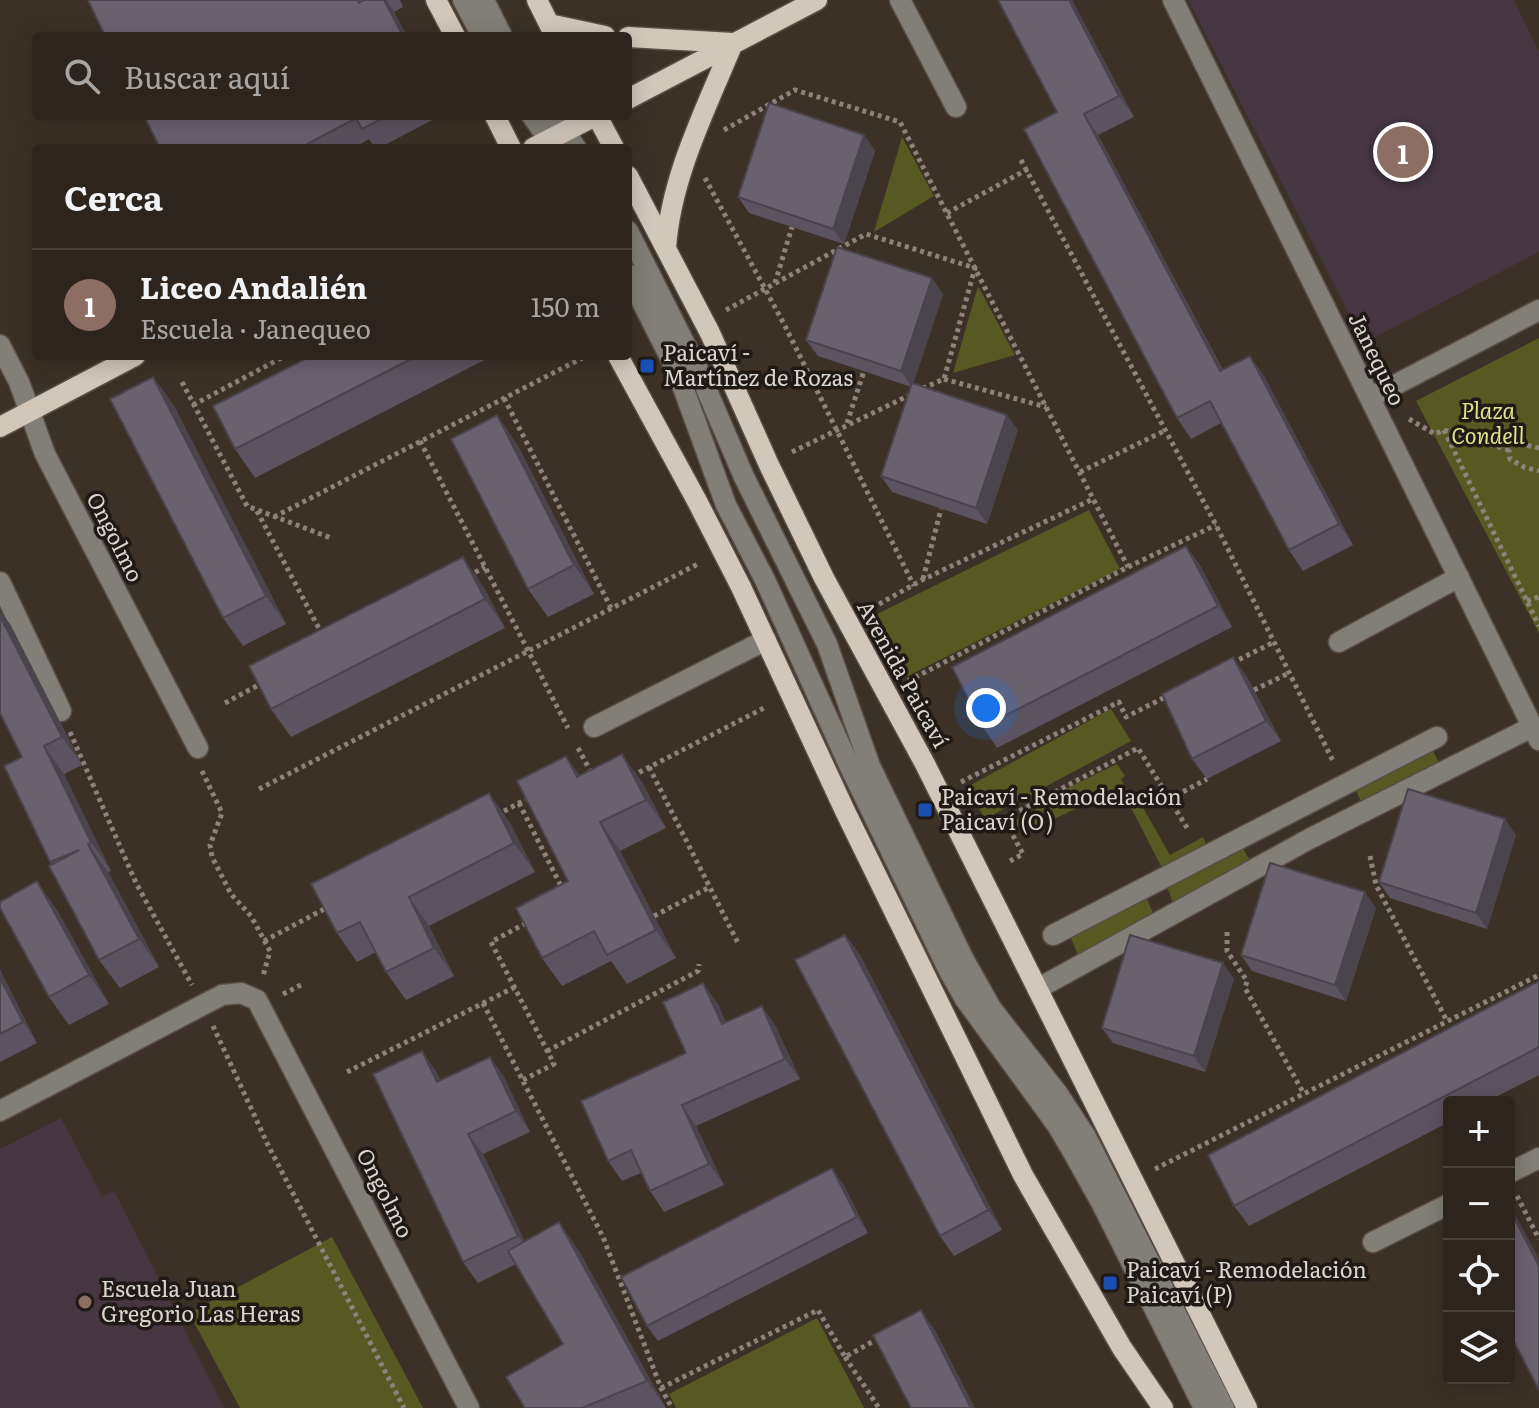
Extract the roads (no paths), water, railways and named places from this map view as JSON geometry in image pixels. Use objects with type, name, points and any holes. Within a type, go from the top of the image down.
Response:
[{"type":"main road","points":[[436,0],[453,32]]},
{"type":"main road","points":[[537,0],[552,30]]},
{"type":"main road","points":[[632,97],[802,3]]},
{"type":"main road","points":[[632,37],[733,43]]},
{"type":"main road","points":[[666,248],[676,187],[733,43]]},
{"type":"main road","points":[[497,120],[509,144]]},
{"type":"main road","points":[[555,139],[589,120]]},
{"type":"main road","points":[[598,120],[612,144]]},
{"type":"main road","name":"Avenida Paicaví","points":[[632,184],[723,361],[824,578],[925,764],[1247,1408]]},
{"type":"main road","points":[[0,427],[127,360]]},
{"type":"main road","points":[[620,360],[697,501],[766,640],[845,811],[1023,1175],[1122,1348],[1163,1408]]},
{"type":"main road","points":[[1122,1348],[1148,1408]]},
{"type":"street","points":[[463,0],[480,32]]},
{"type":"street","points":[[484,0],[500,32]]},
{"type":"street","points":[[900,0],[956,107]]},
{"type":"street","name":"Janequeo","points":[[1173,0],[1536,733]]},
{"type":"street","points":[[536,120],[555,139]]},
{"type":"street","points":[[632,239],[694,362],[744,477],[827,644],[870,766],[964,960],[991,1008],[1058,1094],[1086,1137],[1224,1408]]},
{"type":"street","points":[[632,282],[677,371],[726,505],[765,580],[849,765],[948,969],[977,1017],[1057,1125],[1101,1202],[1204,1408]]},
{"type":"street","points":[[1370,398],[1539,310]]},
{"type":"street","name":"Ongolmo","points":[[0,345],[30,411],[45,454],[198,748]]},
{"type":"street","points":[[1339,642],[1459,577]]},
{"type":"street","points":[[0,582],[61,711]]},
{"type":"street","points":[[594,727],[766,640]]},
{"type":"street","points":[[802,663],[845,811]]},
{"type":"street","points":[[1037,989],[1311,838],[1536,733]]},
{"type":"street","points":[[1053,935],[1437,737]]},
{"type":"street","name":"Ongolmo","points":[[0,1111],[203,1005],[231,993],[241,993],[257,1000],[469,1408]]},
{"type":"street","points":[[1515,1180],[1539,1158]]},
{"type":"street","points":[[1373,1242],[1443,1207]]},
{"type":"place","name":"Liceo Andalién","points":[[1403,152]]},
{"type":"place","name":"Paicaví - Martínez de Rozas","points":[[647,366]]},
{"type":"place","name":"Paicaví - Remodelación Paicaví (O)","points":[[925,810]]},
{"type":"place","name":"Paicaví - Remodelación Paicaví (P)","points":[[1110,1283]]},
{"type":"place","name":"Escuela Juan Gregorio Las Heras","points":[[85,1302]]},
{"type":"park label","name":"Plaza Condell","points":[[1488,424]]}]
